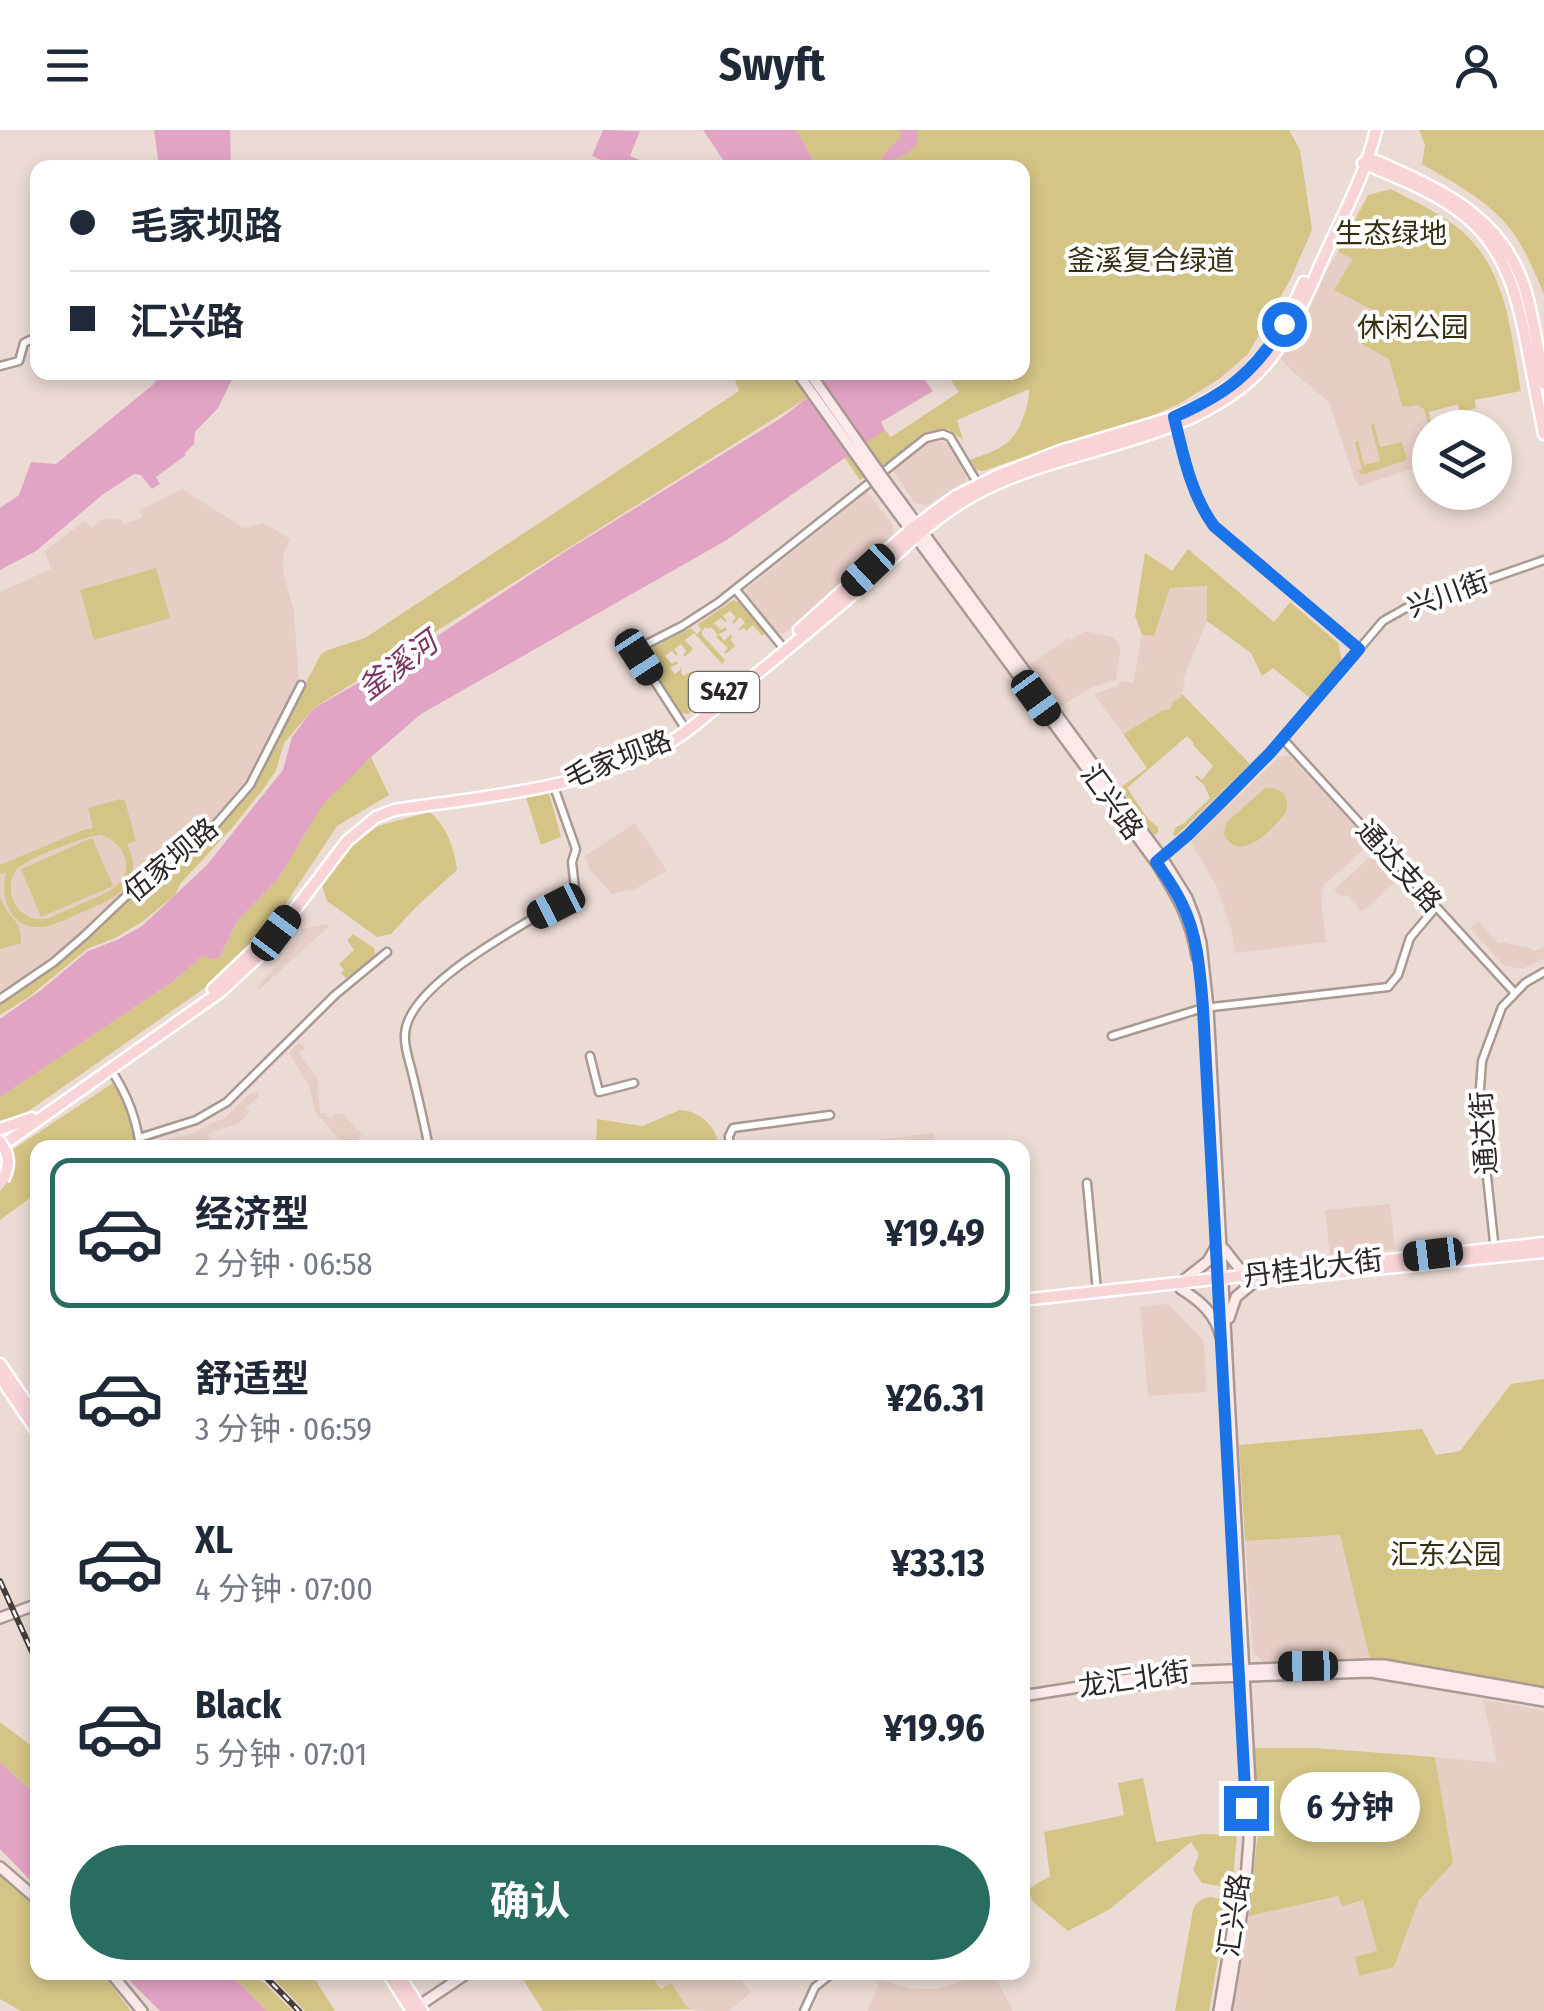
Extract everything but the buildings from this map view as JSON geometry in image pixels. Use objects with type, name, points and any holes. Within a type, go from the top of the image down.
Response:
[{"type":"main road","name":"S427","points":[[1366,160],[1373,130]]},
{"type":"main road","points":[[1366,160],[1438,188],[1472,210],[1498,239],[1517,268],[1528,298],[1544,384]]},
{"type":"main road","points":[[1366,160],[1432,194],[1465,216],[1492,244],[1509,273],[1518,300],[1544,434]]},
{"type":"main road","name":"毛家坝路","points":[[0,1142],[216,987],[257,947],[342,837],[374,811],[393,804],[551,778],[643,749],[683,725],[956,496],[1060,451],[1198,416],[1246,384],[1274,356],[1290,328],[1366,160]]},
{"type":"main road","points":[[803,380],[880,480]]},
{"type":"main road","points":[[814,380],[880,480]]},
{"type":"main road","name":"毛家坝路","points":[[0,1142],[110,1070],[241,974],[262,953],[347,840],[376,817],[394,810],[553,784],[610,768],[668,744],[842,603],[916,531],[980,492],[1174,421]]},
{"type":"main road","name":"汇兴路","points":[[880,480],[1159,860],[1181,901],[1195,945],[1206,1008],[1220,1282]]},
{"type":"main road","points":[[0,1128],[32,1118]]},
{"type":"main road","points":[[0,1142],[9,1161],[2,1182]]},
{"type":"main road","name":"丹桂北大街","points":[[1030,1302],[1495,1252],[1544,1243]]},
{"type":"main road","points":[[1219,1246],[1239,1268],[1255,1278],[1236,1296],[1224,1336],[1200,1300],[1180,1286],[1208,1262],[1219,1246]]},
{"type":"main road","name":"丹桂北大街","points":[[1495,1252],[1544,1252]]},
{"type":"main road","points":[[1220,1282],[1224,1336]]},
{"type":"main road","name":"丹桂北大街","points":[[1030,1302],[1180,1286]]},
{"type":"main road","name":"汇兴路","points":[[1222,2011],[1246,1830],[1242,1672],[1224,1336]]},
{"type":"main road","points":[[0,1364],[30,1418]]},
{"type":"main road","points":[[0,1377],[30,1411]]},
{"type":"main road","points":[[0,1618],[30,1607]]},
{"type":"main road","name":"龙汇北街","points":[[1242,1672],[1384,1665],[1544,1693]]},
{"type":"main road","name":"龙汇北街","points":[[1030,1697],[1174,1672],[1383,1673],[1544,1701]]},
{"type":"main road","points":[[0,1864],[30,1891]]},
{"type":"main road","points":[[115,1980],[140,2011]]},
{"type":"main road","points":[[392,1980],[415,2008]]},
{"type":"main road","points":[[401,1980],[415,2008]]},
{"type":"main road","points":[[415,2008],[449,1980]]},
{"type":"main road","points":[[415,2008],[457,1980]]},
{"type":"street","points":[[0,366],[19,361],[24,343],[30,340]]},
{"type":"street","points":[[1174,421],[1198,500],[1214,526],[1359,649]]},
{"type":"street","points":[[683,725],[639,657],[639,648],[700,616],[736,590],[926,438],[942,434],[950,437],[978,484]]},
{"type":"street","name":"兴川街","points":[[1159,860],[1283,739],[1384,621],[1544,560]]},
{"type":"street","points":[[736,590],[781,645]]},
{"type":"street","name":"伍家坝路","points":[[0,1000],[71,948],[144,879],[216,824],[250,786],[301,685]]},
{"type":"street","name":"通达支路","points":[[1283,739],[1514,992]]},
{"type":"street","points":[[427,1140],[405,1043],[407,1020],[444,977],[516,927],[572,896],[576,849],[553,784]]},
{"type":"street","points":[[1112,1036],[1206,1008],[1388,987],[1396,980],[1410,938],[1436,907]]},
{"type":"street","points":[[147,1140],[196,1120],[226,1102],[334,995],[387,952]]},
{"type":"street","name":"通达街","points":[[1495,1252],[1479,1102],[1480,1076],[1502,1007],[1514,992],[1544,972]]},
{"type":"street","points":[[590,1056],[598,1092],[634,1083]]},
{"type":"street","points":[[110,1070],[129,1100],[139,1140]]},
{"type":"street","points":[[728,1140],[732,1128],[830,1116]]},
{"type":"street","points":[[1087,1183],[1097,1292]]},
{"type":"street","points":[[23,1404],[30,1400]]},
{"type":"street","points":[[804,2011],[815,1987],[824,1980]]},
{"type":"street","points":[[432,1997],[432,2010]]},
{"type":"shaded area","points":[[1338,252],[1371,267],[1476,408],[1460,410],[1458,404],[1436,410],[1412,410],[1412,469],[1360,486],[1329,402],[1280,358]]},
{"type":"shaded area","points":[[934,440],[951,447],[966,481],[928,505],[915,503],[892,469]]},
{"type":"shaded area","points":[[182,489],[244,528],[264,523],[290,539],[283,556],[283,571],[294,611],[299,680],[246,788],[188,844],[147,873],[50,961],[0,994],[0,592],[51,569],[45,551],[84,521],[92,528],[100,520],[111,518],[124,524],[142,517],[140,510]]},
{"type":"shaded area","points":[[867,492],[892,524],[894,536],[783,634],[776,631],[746,595],[747,589]]},
{"type":"shaded area","points":[[1208,586],[1207,621],[1179,699],[1170,709],[1123,734],[1094,694],[1121,681],[1133,683],[1142,635],[1154,635],[1170,588]]},
{"type":"shaded area","points":[[1085,631],[1113,637],[1121,647],[1116,680],[1090,688],[1060,707],[1029,665]]},
{"type":"shaded area","points":[[1289,755],[1371,843],[1324,885],[1321,899],[1326,942],[1235,953],[1217,887],[1191,842],[1279,757]]},
{"type":"shaded area","points":[[635,823],[667,871],[635,889],[612,894],[590,870],[585,856]]},
{"type":"shaded area","points":[[1371,856],[1395,882],[1362,912],[1348,896],[1334,890]]},
{"type":"shaded area","points":[[1478,921],[1499,944],[1535,951],[1544,947],[1544,959],[1522,969],[1503,965],[1470,928]]},
{"type":"shaded area","points":[[329,926],[259,990],[257,987],[303,929]]},
{"type":"shaded area","points":[[299,1042],[305,1048],[299,1053],[318,1080],[320,1113],[327,1113],[331,1119],[335,1114],[343,1114],[362,1134],[359,1140],[340,1140],[315,1112],[309,1086],[289,1053]]},
{"type":"shaded area","points":[[258,1092],[259,1097],[246,1107],[250,1112],[238,1124],[208,1135],[211,1140],[166,1140],[194,1133],[225,1118],[250,1094]]},
{"type":"shaded area","points":[[934,1133],[935,1140],[877,1140]]},
{"type":"shaded area","points":[[1390,1204],[1395,1249],[1330,1255],[1325,1210]]},
{"type":"shaded area","points":[[1168,1304],[1204,1341],[1207,1392],[1148,1396],[1140,1307]]},
{"type":"shaded area","points":[[1340,1535],[1370,1660],[1264,1663],[1253,1652],[1245,1541]]},
{"type":"shaded area","points":[[1483,1700],[1544,1710],[1544,2011],[1232,2011],[1249,1916],[1339,1895],[1364,1900],[1377,1952],[1359,1976],[1394,1967],[1419,1900],[1452,1862],[1435,1757],[1497,1763]]},
{"type":"shaded area","points":[[654,1980],[741,1980],[751,1992],[729,2011],[697,2011],[687,2007],[671,1983],[661,1989]]},
{"type":"shaded area","points":[[880,1980],[913,1989],[936,1989],[967,1980],[996,1980],[1013,2011],[867,2011]]},
{"type":"green space","name":"釜溪复合绿道","points":[[796,130],[1289,130],[1300,150],[1312,230],[1290,280],[1248,354],[1219,379],[1179,404],[1147,418],[976,470],[970,460],[1001,447],[1018,430],[1029,389],[957,420],[963,440],[948,429],[927,435],[860,480],[844,457],[885,430],[891,437],[959,392],[951,380],[1030,380],[1030,160],[813,160]]},
{"type":"green space","points":[[1419,130],[1544,130],[1544,294],[1523,248],[1497,214],[1422,164],[1425,145]]},
{"type":"green space","points":[[1391,189],[1447,220],[1479,249],[1505,306],[1521,391],[1475,400],[1476,408],[1468,410],[1460,410],[1458,404],[1436,410],[1402,406],[1389,359],[1360,343],[1375,311],[1334,290],[1353,259],[1338,252],[1368,195]]},
{"type":"green space","points":[[735,380],[816,380],[807,398],[314,708],[284,743],[276,770],[264,788],[180,884],[175,895],[142,922],[87,949],[29,997],[0,1015],[0,1002],[61,960],[157,872],[227,816],[251,789],[321,654],[365,638],[739,391]]},
{"type":"green space","points":[[1374,424],[1380,447],[1402,442],[1407,460],[1362,475],[1358,471],[1362,469],[1355,442],[1358,441],[1364,465],[1380,461],[1371,425]]},
{"type":"green space","points":[[1188,549],[1274,622],[1290,602],[1338,643],[1342,662],[1310,698],[1273,668],[1262,676],[1251,653],[1207,621],[1207,586],[1170,588],[1154,636],[1142,635],[1135,616],[1145,553],[1172,571]]},
{"type":"green space","points":[[156,568],[170,618],[94,640],[80,590]]},
{"type":"green space","points":[[733,600],[765,633],[762,636],[753,625],[746,631],[739,630],[745,623],[740,617],[734,624],[736,618],[730,611],[723,616],[727,621],[721,618],[714,623],[727,630],[719,634],[724,641],[732,636],[735,646],[726,654],[728,648],[711,627],[702,631],[725,660],[722,664],[694,633],[685,640],[693,649],[685,657],[681,644],[674,649],[676,656],[672,651],[665,656],[672,664],[678,663],[670,668],[675,674],[682,668],[684,676],[692,671],[697,677],[688,685],[695,693],[688,699],[694,707],[723,683],[723,676],[729,680],[688,714],[681,713],[647,660],[650,649],[691,628],[697,634],[701,630],[698,624]]},
{"type":"green space","points":[[1182,694],[1250,764],[1173,835],[1175,828],[1210,798],[1195,777],[1202,780],[1213,766],[1187,736],[1127,788],[1158,827],[1154,835],[1120,788],[1147,768],[1123,734],[1170,709]]},
{"type":"green space","points":[[371,757],[389,795],[337,826],[254,945],[216,980],[20,1117],[0,1125],[0,1097],[175,980],[202,956],[220,957],[237,921],[278,879],[322,804]]},
{"type":"green space","points":[[1265,788],[1283,793],[1286,812],[1256,841],[1247,846],[1231,843],[1224,834],[1226,823]]},
{"type":"green space","points":[[548,790],[561,837],[541,845],[525,795]]},
{"type":"green space","points":[[125,801],[136,841],[127,844],[133,870],[130,880],[108,900],[58,923],[41,927],[22,923],[6,901],[6,872],[0,874],[0,865],[93,828],[88,808]],"holes":[[[101,835],[115,842],[124,855],[126,866],[120,882],[96,898],[49,918],[22,913],[12,898],[16,870],[43,854]]]},
{"type":"green space","points":[[430,812],[449,838],[457,870],[391,934],[377,937],[327,901],[321,882],[350,844],[378,826]]},
{"type":"green space","points":[[92,838],[113,886],[41,917],[21,869]]},
{"type":"green space","points":[[0,896],[17,923],[21,943],[0,949]]},
{"type":"green space","points":[[353,934],[374,948],[375,953],[346,978],[339,964],[354,950],[347,940]]},
{"type":"green space","points":[[113,1083],[129,1114],[134,1140],[30,1140],[30,1198],[0,1220],[0,1191],[12,1172],[12,1150]]},
{"type":"green space","points":[[680,1110],[707,1121],[717,1140],[596,1140],[597,1119],[642,1126]]},
{"type":"green space","name":"汇东公园","points":[[1544,1379],[1544,1688],[1370,1660],[1340,1535],[1245,1541],[1239,1445],[1422,1429],[1436,1455],[1460,1451],[1511,1384]]},
{"type":"green space","points":[[0,1722],[30,1745],[30,1790],[0,1762]]},
{"type":"green space","points":[[1255,1748],[1435,1757],[1453,1863],[1419,1900],[1394,1967],[1359,1976],[1355,1957],[1377,1951],[1363,1900],[1342,1906],[1338,1896],[1249,1916],[1258,1832]]},
{"type":"green space","points":[[1143,1778],[1156,1842],[1203,1834],[1237,1835],[1232,1888],[1202,1883],[1193,1870],[1199,1854],[1191,1842],[1110,1909],[1068,1931],[1033,1902],[1030,1894],[1030,1888],[1050,1876],[1044,1832],[1124,1815],[1118,1783]]},
{"type":"green space","points":[[0,1873],[30,1902],[30,1980],[107,1980],[131,2011],[21,2011],[0,1999]]},
{"type":"green space","points":[[1211,1897],[1228,1901],[1209,2011],[1175,2011],[1193,1910],[1200,1901]]},
{"type":"green space","points":[[236,1980],[261,1980],[293,2011],[267,2011]]},
{"type":"green space","points":[[275,1980],[315,1980],[335,2011],[305,2011]]},
{"type":"green space","points":[[523,1980],[654,1980],[661,1989],[671,1983],[687,2007],[693,2009],[543,2011]]},
{"type":"water","points":[[154,130],[230,130],[231,160],[158,160]]},
{"type":"water","points":[[603,130],[640,131],[630,156],[640,160],[601,160],[592,156]]},
{"type":"water","points":[[703,130],[796,130],[813,160],[723,160]]},
{"type":"water","points":[[900,130],[917,130],[917,144],[895,160],[881,160],[881,158],[901,136]]},
{"type":"water","points":[[232,380],[218,408],[195,432],[194,444],[186,455],[156,477],[160,484],[152,489],[141,475],[134,474],[102,495],[36,551],[0,570],[0,508],[19,495],[31,462],[56,464],[155,383]]},
{"type":"water","name":"釜溪河","points":[[816,380],[924,380],[933,391],[881,422],[885,430],[725,541],[421,714],[323,804],[278,879],[237,921],[220,957],[202,956],[175,980],[0,1097],[0,1019],[88,951],[142,926],[207,865],[283,770],[292,737],[313,709],[428,642],[807,398]]},
{"type":"water","points":[[0,1762],[30,1790],[30,1880],[0,1849]]},
{"type":"water","points":[[129,1980],[236,1980],[267,2011],[160,2011]]},
{"type":"railway","points":[[0,1581],[30,1647]]},
{"type":"railway","points":[[269,1980],[299,2011]]},
{"type":"route","points":[[1246,1808],[1203,1008],[1189,920],[1156,862],[1270,753],[1359,649],[1214,526],[1202,510],[1174,417],[1242,379],[1268,350],[1284,324]]},
{"type":"park label","name":"生态绿地","points":[[1391,233]]},
{"type":"park label","name":"休闲公园","points":[[1413,327]]}]
